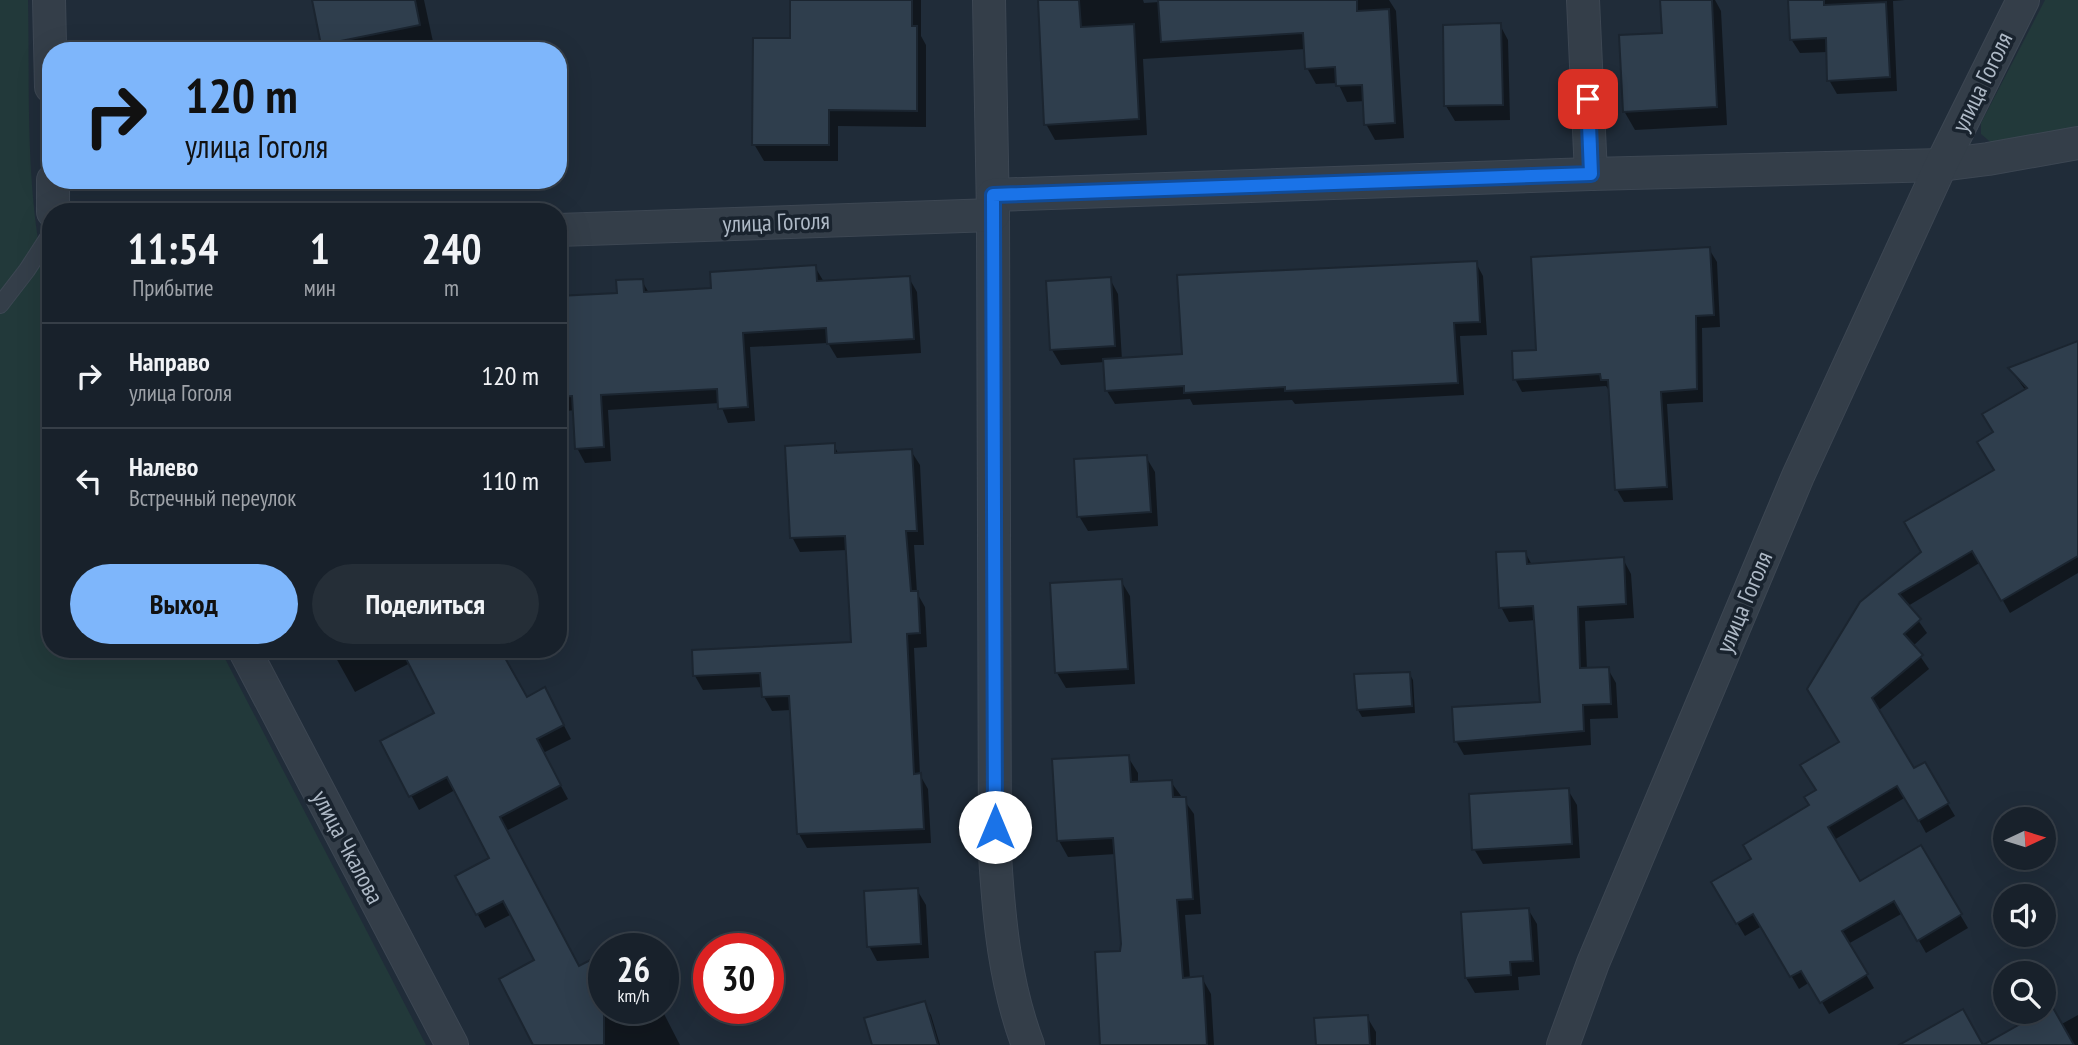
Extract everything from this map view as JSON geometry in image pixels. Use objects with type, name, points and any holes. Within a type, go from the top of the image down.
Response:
[{"type":"street","points":[[49,0],[50,42]]},
{"type":"street","points":[[989,0],[993,205],[995,855],[1000,927],[1012,993],[1028,1045]]},
{"type":"street","points":[[1583,0],[1591,174]]},
{"type":"street","name":"улица Гоголя","points":[[1563,1045],[1593,963],[1798,476],[1941,165],[2023,0]]},
{"type":"street","name":"улица Гоголя","points":[[567,229],[1591,174],[1941,165],[2078,143]]},
{"type":"street","name":"улица Чкалова","points":[[249,658],[452,1045]]},
{"type":"lane","points":[[0,305],[42,247]]},
{"type":"green space","points":[[0,0],[28,0],[32,190],[42,264],[42,658],[225,658],[426,1045],[0,1045]]},
{"type":"green space","points":[[2045,0],[2078,0],[2078,126],[1994,145],[1981,134],[1981,123]]},
{"type":"building","points":[[312,0],[415,0],[420,25],[336,42],[320,42]]},
{"type":"building","points":[[790,0],[912,0],[912,26],[917,26],[917,111],[829,110],[829,145],[752,145],[753,38],[790,38]]},
{"type":"building","points":[[1038,0],[1079,0],[1081,27],[1134,24],[1139,119],[1044,125]]},
{"type":"building","points":[[1158,0],[1357,0],[1357,11],[1389,9],[1395,123],[1364,125],[1362,85],[1336,86],[1335,67],[1305,69],[1303,33],[1161,42]]},
{"type":"building","points":[[1660,0],[1712,0],[1717,107],[1623,112],[1619,35],[1662,33]]},
{"type":"building","points":[[1788,0],[1824,0],[1824,5],[1886,2],[1890,77],[1827,81],[1826,38],[1790,40]]},
{"type":"building","points":[[1501,23],[1503,105],[1444,106],[1443,25]]},
{"type":"building","points":[[1710,247],[1714,315],[1696,316],[1697,389],[1661,392],[1667,487],[1615,490],[1608,380],[1601,380],[1600,374],[1513,380],[1512,351],[1536,350],[1531,257]]},
{"type":"building","points":[[1477,261],[1480,322],[1454,323],[1458,383],[1285,391],[1285,387],[1184,393],[1184,386],[1105,391],[1103,359],[1182,354],[1177,275]]},
{"type":"building","points":[[816,265],[817,281],[910,276],[914,339],[827,344],[826,328],[743,333],[748,407],[718,409],[717,389],[601,395],[604,447],[575,449],[572,396],[567,396],[567,296],[617,293],[616,280],[643,279],[644,292],[711,288],[710,272]]},
{"type":"building","points":[[1111,277],[1115,346],[1050,350],[1046,281]]},
{"type":"building","points":[[2078,341],[2078,556],[2001,601],[1972,551],[1899,594],[1921,619],[1904,634],[1923,655],[1872,698],[1914,768],[1925,762],[1949,803],[1918,821],[1897,786],[1828,827],[1860,881],[1921,845],[1962,914],[1917,941],[1894,901],[1842,931],[1868,974],[1820,1003],[1801,971],[1790,977],[1753,914],[1736,924],[1711,882],[1751,859],[1743,845],[1809,805],[1804,797],[1816,790],[1800,765],[1839,742],[1807,689],[1860,602],[1921,552],[1904,522],[1994,470],[1977,442],[1993,432],[1982,414],[2027,388],[2008,368]]},
{"type":"building","points":[[835,443],[835,453],[912,449],[917,531],[906,531],[911,591],[918,591],[920,633],[907,634],[914,774],[921,773],[924,829],[797,834],[789,696],[762,697],[760,673],[693,676],[692,650],[851,642],[845,536],[790,538],[785,446]]},
{"type":"building","points":[[1147,455],[1151,512],[1077,517],[1074,459]]},
{"type":"building","points":[[1526,551],[1527,564],[1624,557],[1626,604],[1578,607],[1580,668],[1609,667],[1611,704],[1583,705],[1584,731],[1454,742],[1452,707],[1540,702],[1533,606],[1499,608],[1496,552]]},
{"type":"building","points":[[1122,579],[1128,669],[1055,673],[1050,583]]},
{"type":"building","points":[[406,658],[505,658],[527,697],[545,687],[564,725],[537,739],[561,785],[500,817],[579,966],[588,961],[588,1024],[604,1024],[604,1045],[533,1045],[499,979],[534,960],[503,901],[476,915],[455,876],[489,858],[447,777],[409,797],[380,741],[434,713]]},
{"type":"building","points":[[1410,672],[1412,706],[1357,710],[1354,674]]},
{"type":"building","points":[[1129,755],[1131,782],[1172,780],[1173,797],[1186,797],[1193,899],[1177,900],[1183,978],[1203,976],[1207,1045],[1100,1045],[1095,952],[1120,951],[1121,944],[1113,838],[1057,841],[1052,759]]},
{"type":"building","points":[[1569,788],[1572,844],[1472,850],[1469,794]]},
{"type":"building","points":[[918,888],[921,944],[867,947],[864,891]]},
{"type":"building","points":[[1529,908],[1533,961],[1510,962],[1511,975],[1465,978],[1461,912]]},
{"type":"building","points":[[925,1001],[938,1045],[872,1045],[864,1018]]},
{"type":"building","points":[[1963,1009],[1983,1045],[1899,1045]]},
{"type":"building","points":[[2056,1013],[2074,1045],[1983,1045],[2020,1024],[2056,1024]]},
{"type":"building","points":[[1368,1015],[1370,1045],[1316,1045],[1314,1018]]},
{"type":"route","points":[[995,827],[993,195],[1591,174],[1588,99]]}]
